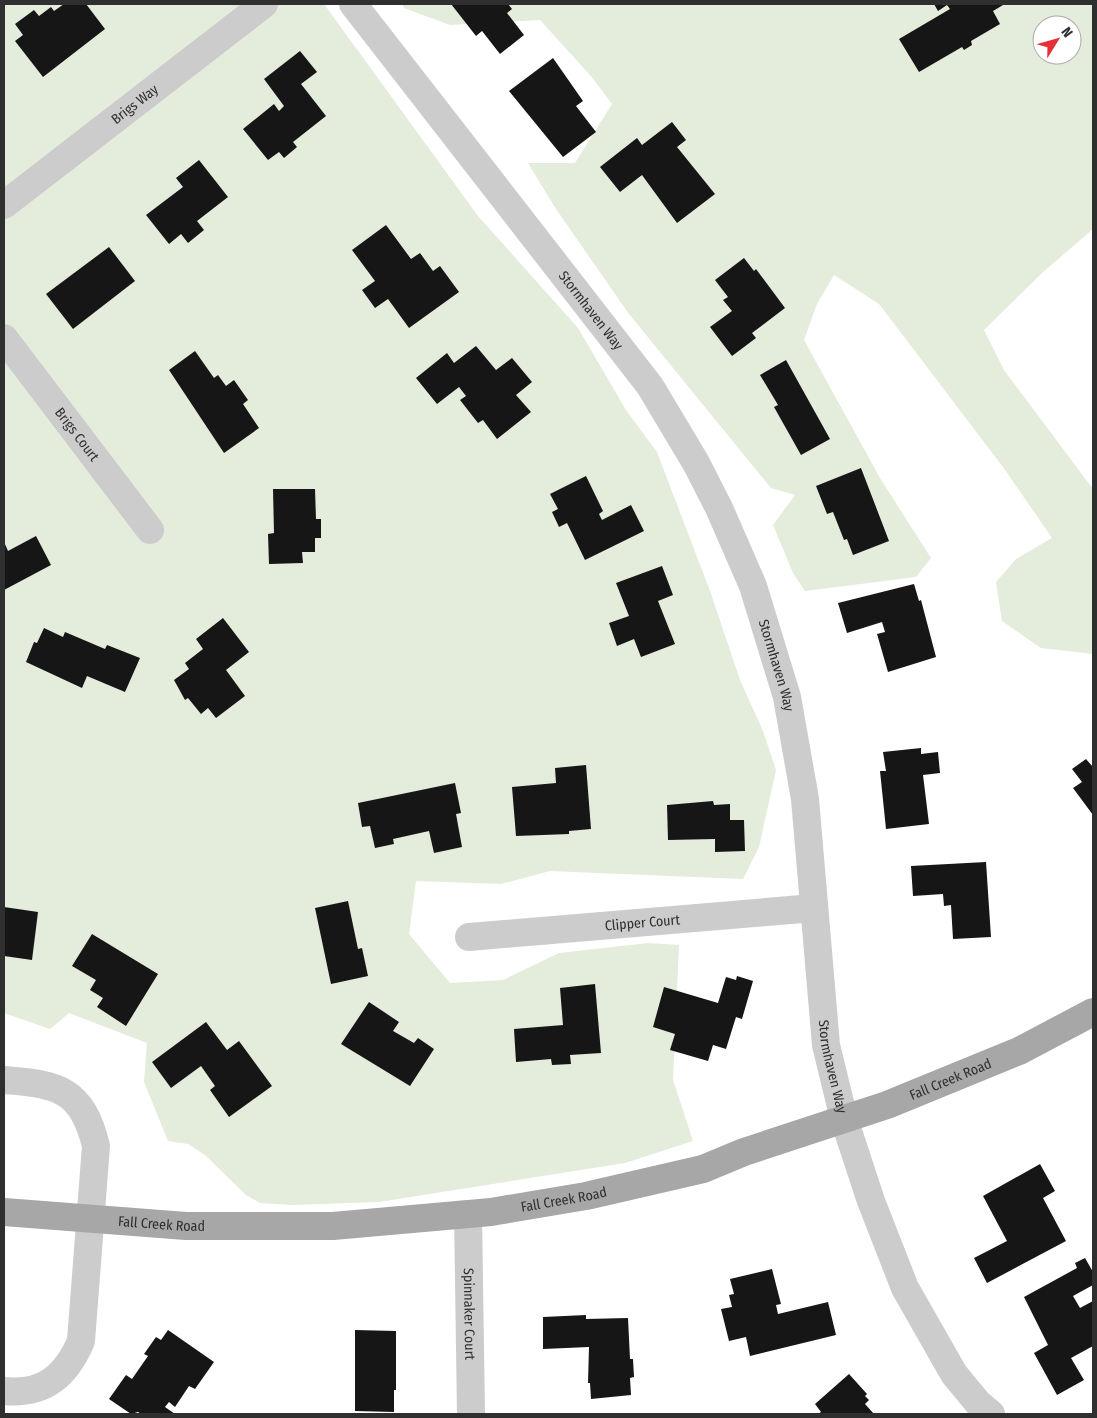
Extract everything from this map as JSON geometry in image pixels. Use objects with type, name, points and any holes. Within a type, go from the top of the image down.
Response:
[{"type":"main road","name":"Fall Creek Road","points":[[4,1212],[186,1226],[285,1227],[370,1224],[468,1214],[586,1196],[703,1169],[744,1152],[796,1137],[924,1091],[1019,1051],[1093,1012]]},
{"type":"street","name":"Brigs Way","points":[[4,205],[264,4]]},
{"type":"street","name":"Stormhaven Way","points":[[353,4],[650,386],[696,463],[719,508],[753,586],[787,697],[805,799],[826,1045],[844,1119],[872,1201],[905,1288],[954,1374],[978,1403],[991,1414]]},
{"type":"street","name":"Brigs Court","points":[[4,338],[150,530]]},
{"type":"street","name":"Clipper Court","points":[[469,936],[814,908]]},
{"type":"street","points":[[4,1080],[37,1082],[59,1089],[74,1099],[93,1128],[96,1146],[81,1341],[77,1352],[66,1368],[48,1383],[25,1391],[4,1391]]},
{"type":"street","name":"Spinnaker Court","points":[[468,1214],[471,1414]]},
{"type":"green space","points":[[4,4],[324,4],[478,216],[578,328],[626,410],[657,452],[710,591],[740,680],[763,731],[776,770],[759,847],[743,879],[550,871],[501,884],[416,881],[409,934],[450,983],[503,980],[559,953],[648,943],[679,945],[673,1080],[693,1141],[625,1163],[379,1202],[292,1205],[260,1203],[246,1195],[205,1155],[188,1144],[168,1141],[144,1082],[147,1043],[69,1013],[50,1029],[4,1013]]},
{"type":"green space","points":[[402,4],[1093,4],[1093,229],[1042,273],[984,330],[1004,370],[1093,489],[1093,654],[1041,648],[1002,621],[996,582],[1016,559],[1052,538],[1003,467],[879,304],[834,275],[817,304],[804,340],[880,478],[931,558],[916,577],[805,591],[793,573],[773,525],[795,495],[771,488],[629,314],[556,209],[528,163],[575,163],[612,104],[590,75],[540,20],[450,25],[404,8]]},
{"type":"building","points":[[64,4],[86,4],[105,29],[43,77],[15,41],[23,35],[15,24],[34,10],[39,16],[51,7],[54,11]]},
{"type":"building","points":[[451,4],[508,4],[512,9],[507,13],[524,35],[500,54],[482,31],[476,36]]},
{"type":"building","points":[[934,4],[1003,5],[993,11],[1000,24],[971,41],[972,45],[964,50],[962,47],[919,72],[899,39],[950,9],[947,5],[938,11]]},
{"type":"building","points":[[300,51],[317,72],[301,84],[326,116],[293,142],[297,147],[284,158],[279,152],[268,160],[243,129],[274,104],[279,111],[284,106],[264,79]]},
{"type":"building","points":[[553,58],[583,101],[576,106],[596,132],[563,157],[509,91]]},
{"type":"building","points":[[672,122],[686,140],[677,147],[715,194],[677,223],[642,175],[620,192],[600,167],[637,138],[642,145]]},
{"type":"building","points":[[199,160],[228,197],[197,221],[204,230],[188,243],[181,234],[169,244],[146,215],[183,187],[176,178]]},
{"type":"building","points":[[386,225],[411,259],[420,253],[433,271],[440,266],[459,292],[409,328],[388,299],[375,308],[362,290],[375,281],[352,250]]},
{"type":"building","points":[[109,247],[135,281],[73,329],[46,294]]},
{"type":"building","points":[[744,258],[754,271],[756,269],[785,308],[752,333],[756,338],[732,356],[710,327],[732,311],[723,300],[728,297],[715,280]]},
{"type":"building","points":[[476,346],[496,370],[512,358],[532,382],[516,395],[531,412],[497,439],[483,420],[478,423],[460,400],[466,396],[459,387],[437,404],[416,378],[447,353],[454,363]]},
{"type":"building","points":[[195,351],[214,378],[218,375],[226,386],[234,380],[248,400],[243,404],[259,428],[224,453],[169,370]]},
{"type":"building","points":[[786,360],[830,439],[801,455],[774,407],[778,405],[760,375]]},
{"type":"building","points":[[861,468],[889,541],[853,555],[847,539],[844,540],[833,512],[827,514],[816,486]]},
{"type":"building","points":[[586,476],[603,511],[599,514],[602,520],[631,505],[644,531],[585,560],[567,523],[559,527],[552,512],[558,509],[550,494]]},
{"type":"building","points":[[273,489],[315,489],[316,519],[321,519],[321,538],[315,538],[315,552],[302,552],[303,563],[269,564],[268,534],[274,533]]},
{"type":"building","points":[[36,536],[51,565],[4,590],[4,542],[8,551]]},
{"type":"building","points":[[662,566],[673,595],[658,601],[675,644],[641,657],[634,639],[617,646],[609,623],[629,616],[616,583]]},
{"type":"building","points":[[914,584],[919,601],[921,600],[936,657],[888,672],[877,634],[885,632],[882,622],[847,633],[838,603]]},
{"type":"building","points":[[223,618],[249,652],[226,670],[245,696],[216,718],[208,708],[201,714],[188,698],[185,700],[174,680],[189,669],[185,663],[203,649],[196,639]]},
{"type":"building","points":[[44,628],[63,637],[65,632],[105,649],[107,645],[140,658],[125,692],[87,676],[82,688],[26,662],[34,642],[37,643]]},
{"type":"building","points":[[921,748],[921,754],[938,752],[940,773],[923,775],[929,824],[886,829],[880,771],[886,771],[883,752]]},
{"type":"building","points":[[1086,759],[1093,767],[1093,815],[1073,788],[1082,782],[1072,769]]},
{"type":"building","points":[[586,765],[591,829],[569,831],[569,834],[516,836],[512,787],[556,783],[555,768]]},
{"type":"building","points":[[455,783],[461,813],[456,814],[462,847],[434,853],[429,831],[393,839],[394,844],[375,848],[370,826],[362,827],[358,803]]},
{"type":"building","points":[[713,801],[714,805],[730,804],[730,820],[744,820],[745,851],[715,852],[715,839],[668,840],[667,805]]},
{"type":"building","points":[[986,862],[991,937],[953,939],[951,905],[944,906],[943,894],[913,896],[911,866]]},
{"type":"building","points":[[348,901],[358,949],[362,948],[368,976],[331,984],[315,908]]},
{"type":"building","points":[[4,907],[38,912],[32,960],[4,956]]},
{"type":"building","points":[[92,934],[158,974],[126,1026],[97,1007],[103,998],[90,990],[96,980],[72,966]]},
{"type":"building","points":[[737,976],[753,981],[742,1019],[736,1017],[726,1049],[713,1045],[708,1061],[670,1050],[675,1034],[653,1027],[664,987],[718,1003],[726,977],[736,980]]},
{"type":"building","points":[[595,984],[601,1053],[570,1055],[571,1064],[552,1065],[551,1059],[516,1062],[514,1029],[563,1025],[560,988]]},
{"type":"building","points":[[369,1002],[399,1022],[393,1031],[414,1043],[418,1038],[434,1049],[410,1086],[341,1044]]},
{"type":"building","points":[[206,1022],[227,1050],[239,1041],[272,1086],[229,1117],[210,1090],[215,1086],[201,1066],[171,1088],[152,1062]]},
{"type":"building","points":[[1040,1164],[1055,1191],[1043,1198],[1066,1241],[987,1283],[974,1258],[1007,1241],[983,1196]]},
{"type":"building","points":[[1085,1258],[1093,1272],[1093,1285],[1073,1296],[1080,1308],[1093,1301],[1093,1346],[1071,1358],[1084,1380],[1057,1395],[1034,1353],[1048,1345],[1024,1297],[1077,1268],[1075,1263]]},
{"type":"building","points":[[772,1269],[781,1304],[776,1305],[778,1314],[828,1302],[836,1335],[750,1356],[746,1337],[729,1341],[721,1309],[732,1307],[729,1295],[734,1294],[730,1279]]},
{"type":"building","points":[[586,1315],[586,1319],[628,1318],[630,1359],[633,1359],[634,1377],[630,1378],[631,1395],[591,1399],[590,1383],[588,1383],[589,1347],[543,1349],[543,1317]]},
{"type":"building","points":[[168,1330],[214,1362],[195,1389],[189,1386],[175,1407],[169,1402],[165,1407],[175,1414],[141,1414],[138,1412],[131,1414],[109,1399],[126,1375],[132,1379],[148,1356],[144,1354],[156,1337],[161,1340]]},
{"type":"building","points":[[355,1330],[396,1331],[394,1412],[355,1411]]},
{"type":"building","points":[[849,1374],[867,1394],[865,1396],[869,1400],[865,1404],[874,1414],[818,1414],[821,1412],[815,1404]]}]
